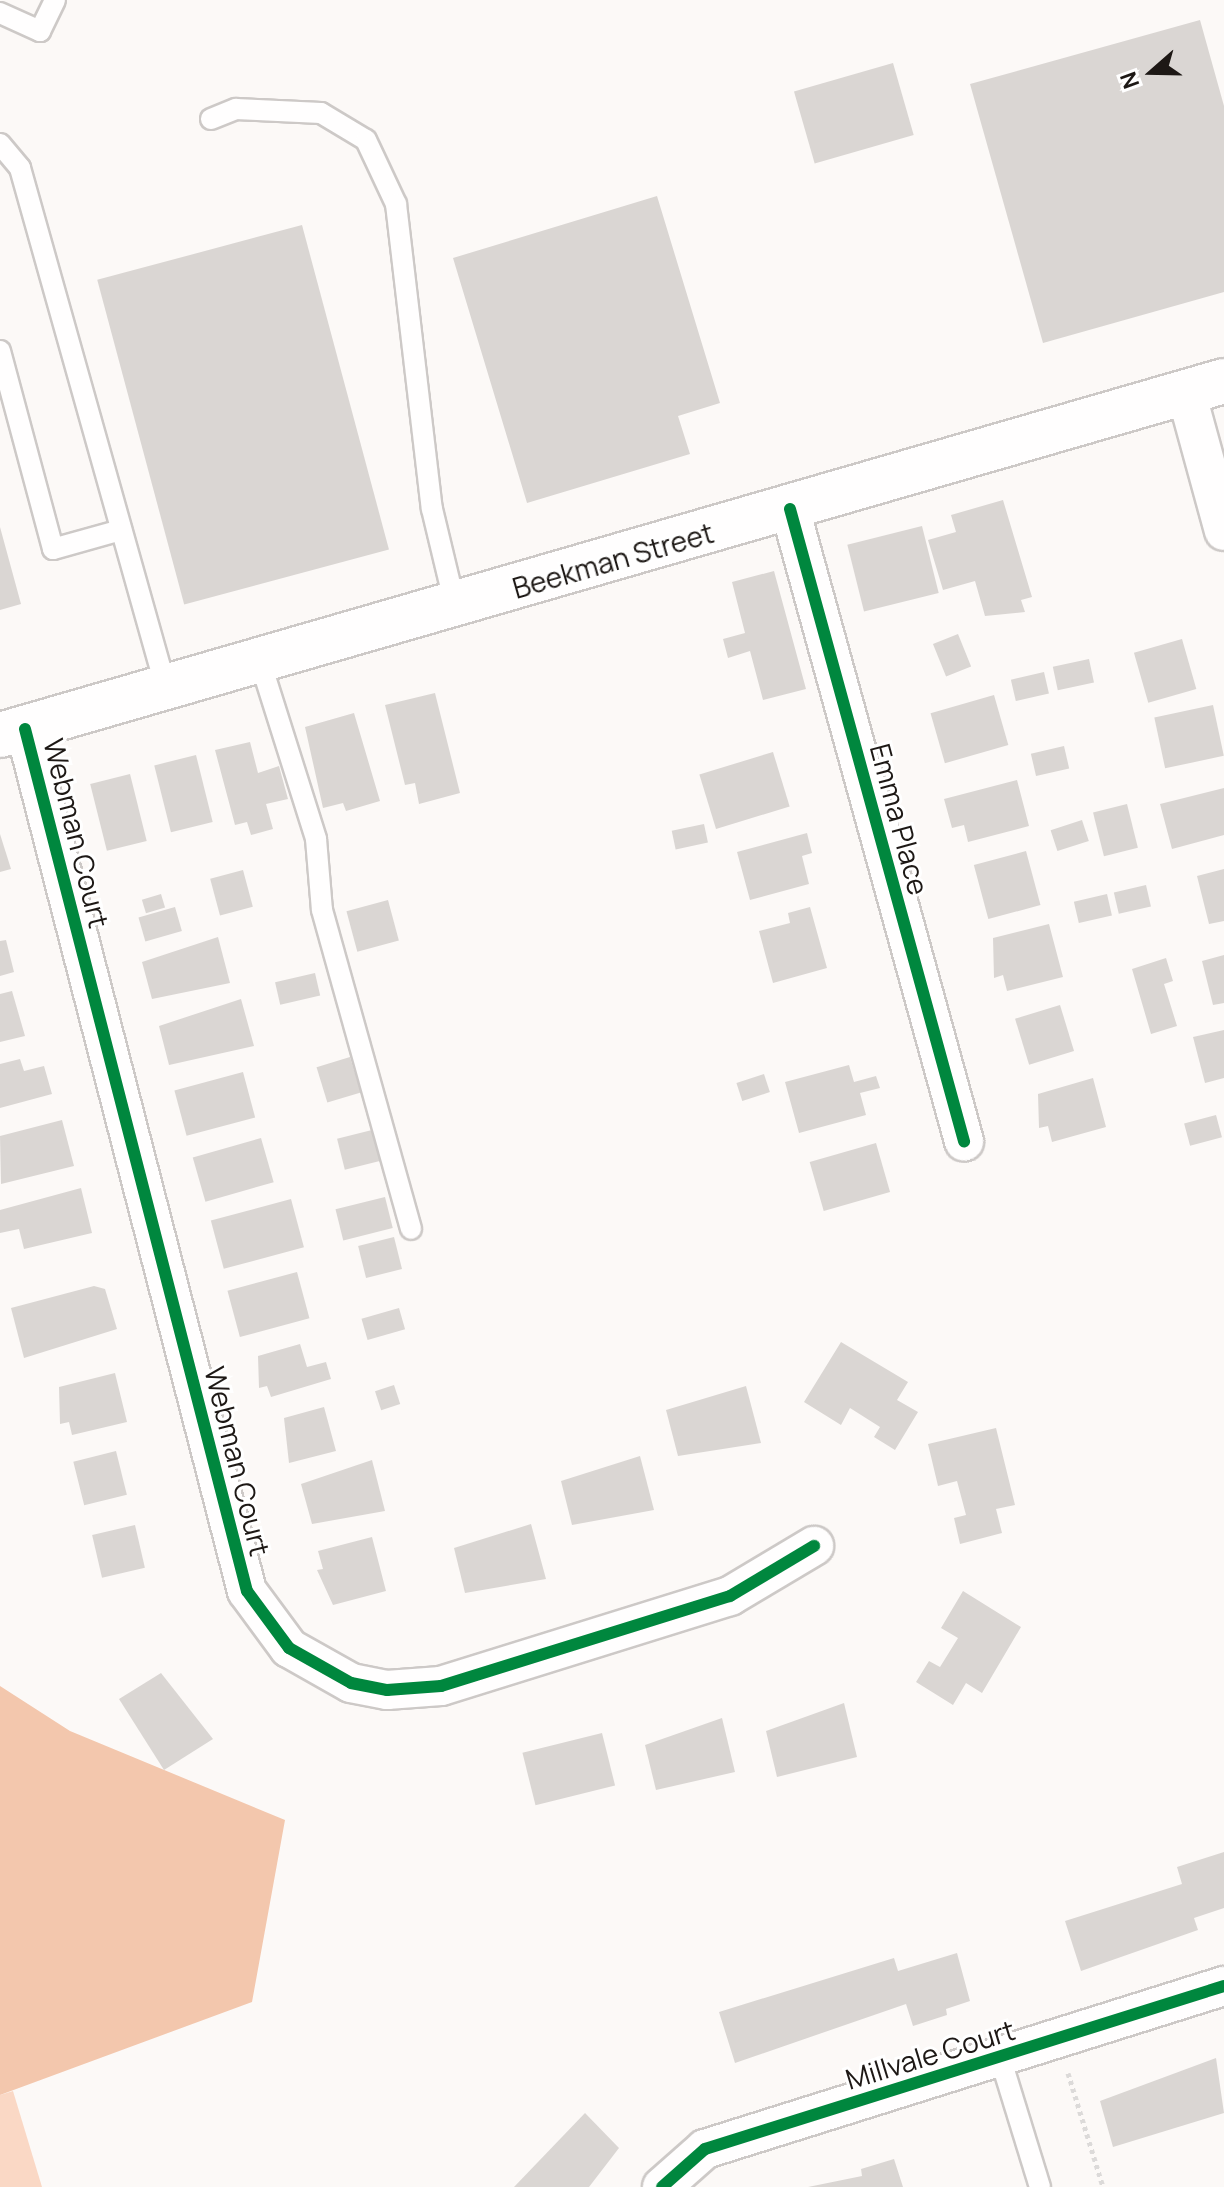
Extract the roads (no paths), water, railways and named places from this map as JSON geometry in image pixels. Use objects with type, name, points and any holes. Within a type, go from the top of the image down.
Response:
[{"type":"main road","name":"Beekman Street","points":[[12,732],[790,509],[1205,386]]},
{"type":"street","points":[[1205,386],[1224,531]]},
{"type":"street","name":"Emma Place","points":[[790,509],[964,1141]]},
{"type":"street","name":"Webman Court","points":[[12,732],[247,1591],[289,1648],[351,1683],[387,1690],[441,1686],[730,1596],[814,1546]]},
{"type":"street","name":"Millvale Court","points":[[662,2187],[705,2149],[1224,1986]]},
{"type":"lane","points":[[0,13],[40,31],[55,0]]},
{"type":"lane","points":[[211,119],[236,109],[321,113],[366,140],[396,204],[432,509],[455,605]]},
{"type":"lane","points":[[0,144],[20,168],[166,688]]},
{"type":"lane","points":[[0,351],[53,549],[121,530]]},
{"type":"lane","points":[[260,661],[316,839],[322,910],[411,1229]]},
{"type":"lane","points":[[1000,2057],[1040,2187]]}]
